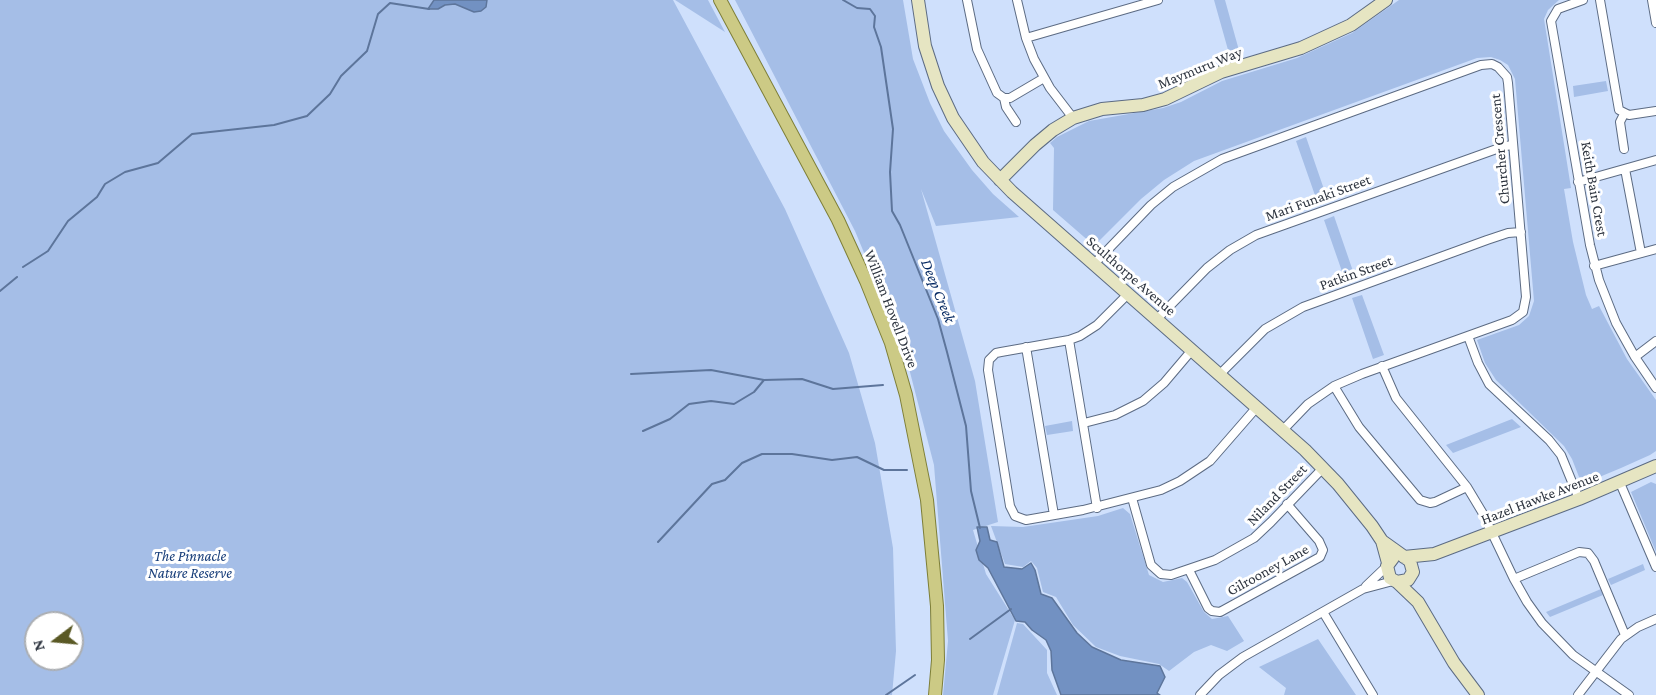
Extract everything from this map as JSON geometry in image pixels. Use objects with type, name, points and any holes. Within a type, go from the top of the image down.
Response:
[{"type":"main road","name":"William Hovell Drive","points":[[720,0],[838,220],[891,343],[906,395],[927,500],[937,606],[938,660],[935,695]]},
{"type":"street","name":"Sculthorpe Avenue","points":[[918,0],[925,46],[942,95],[968,143],[1000,180],[1283,430],[1323,468],[1361,511],[1382,541],[1403,556]]},
{"type":"street","points":[[967,0],[977,49],[993,87],[1004,99],[1006,107],[1016,122]]},
{"type":"street","points":[[1017,0],[1026,38],[1044,78],[1073,118]]},
{"type":"street","points":[[1026,38],[1156,0]]},
{"type":"street","name":"Maymuru Way","points":[[1000,180],[1045,136],[1073,118],[1101,109],[1143,105],[1165,99],[1221,72],[1313,44],[1351,25],[1386,0]]},
{"type":"street","name":"Keith Bain Crest","points":[[1583,0],[1558,9],[1551,21],[1578,182],[1594,266],[1616,323],[1656,388]]},
{"type":"street","points":[[1600,0],[1617,106],[1624,114],[1634,115],[1656,111]]},
{"type":"street","points":[[1652,0],[1656,23]]},
{"type":"street","name":"Churcher Crescent","points":[[1094,264],[1150,205],[1173,187],[1209,166],[1255,146],[1481,65],[1498,66],[1507,77],[1526,297],[1523,312],[1512,320],[1382,366],[1334,386],[1308,404],[1283,430]]},
{"type":"street","points":[[1004,99],[1044,78]]},
{"type":"street","points":[[1624,114],[1620,122],[1624,149]]},
{"type":"street","name":"Mari Funaki Street","points":[[1157,319],[1207,268],[1230,250],[1256,235],[1495,149],[1513,145]]},
{"type":"street","points":[[1578,182],[1656,160]]},
{"type":"street","points":[[1626,169],[1641,253]]},
{"type":"street","name":"Patkin Street","points":[[1220,375],[1247,345],[1266,329],[1303,307],[1498,237],[1521,232]]},
{"type":"street","points":[[1594,266],[1656,249]]},
{"type":"street","points":[[1128,294],[1097,326],[1070,340],[996,353],[988,365],[1012,512],[1019,518],[1030,519],[1054,515],[1132,498],[1180,482],[1203,467],[1257,408]]},
{"type":"street","points":[[1468,336],[1478,363],[1490,384],[1549,440],[1561,455],[1579,499]]},
{"type":"street","points":[[1070,340],[1097,507]]},
{"type":"street","points":[[1635,357],[1656,341]]},
{"type":"street","points":[[1026,347],[1054,515]]},
{"type":"street","points":[[1084,423],[1115,415],[1143,401],[1164,383],[1192,350]]},
{"type":"street","points":[[1382,366],[1396,398],[1467,488],[1527,602],[1554,637],[1573,655],[1629,695]]},
{"type":"street","points":[[1334,386],[1359,428],[1420,500],[1435,502],[1467,488]]},
{"type":"street","name":"Hazel Hawke Avenue","points":[[1403,556],[1434,554],[1620,483],[1656,466]]},
{"type":"street","name":"Niland Street","points":[[1132,498],[1154,569],[1165,575],[1189,570],[1215,560],[1242,545],[1271,522],[1323,468]]},
{"type":"street","points":[[1620,483],[1656,567]]},
{"type":"street","name":"Gilrooney Lane","points":[[1189,570],[1208,608],[1220,612],[1320,557],[1323,550],[1319,541],[1287,504]]},
{"type":"street","name":"Sculthorpe Avenue","points":[[1382,541],[1387,565]]},
{"type":"street","points":[[1514,579],[1579,552],[1588,553],[1594,561],[1625,635]]},
{"type":"street","name":"Hazel Hawke Avenue","points":[[1412,573],[1434,554]]},
{"type":"street","points":[[1364,589],[1394,557],[1403,556],[1412,565],[1418,602]]},
{"type":"street","points":[[1387,565],[1388,575],[1418,602],[1454,663],[1478,695]]},
{"type":"street","points":[[1200,695],[1219,675],[1243,657],[1364,589],[1395,581],[1404,582],[1412,573]]},
{"type":"street","points":[[1323,612],[1373,695]]},
{"type":"street","points":[[1578,695],[1625,635],[1656,619]]},
{"type":"green space","name":"The Pinnacle Nature Reserve","points":[[0,0],[673,0],[785,209],[849,353],[875,443],[893,548],[896,651],[892,695],[0,695]]},
{"type":"green space","points":[[675,0],[708,0],[725,32]]},
{"type":"green space","points":[[735,0],[903,0],[913,59],[944,131],[972,170],[993,194],[1019,217],[936,226],[921,189],[975,381],[998,522],[973,530],[986,574],[1015,620],[993,695],[943,695],[948,641],[934,465],[904,349],[855,231]]},
{"type":"green space","points":[[1214,0],[1225,0],[1240,54],[1230,57]]},
{"type":"green space","points":[[1399,0],[1559,0],[1548,10],[1544,19],[1571,188],[1564,189],[1573,242],[1586,295],[1592,309],[1599,306],[1627,359],[1656,400],[1656,451],[1650,455],[1585,483],[1581,482],[1564,446],[1496,380],[1485,363],[1477,340],[1519,325],[1529,316],[1534,301],[1515,79],[1508,65],[1500,60],[1491,57],[1477,58],[1194,161],[1164,180],[1141,199],[1096,244],[1091,243],[1053,210],[1054,148],[1050,143],[1057,137],[1089,121],[1163,108],[1181,102],[1222,81],[1297,58],[1352,33]]},
{"type":"green space","points":[[1606,81],[1608,91],[1574,97],[1573,86]]},
{"type":"green space","points":[[1306,137],[1327,198],[1317,201],[1296,141]]},
{"type":"green space","points":[[1334,216],[1355,277],[1345,280],[1324,220]]},
{"type":"green space","points":[[1362,295],[1384,355],[1373,359],[1352,298]]},
{"type":"green space","points":[[1512,419],[1521,427],[1453,453],[1446,445]]},
{"type":"green space","points":[[1072,421],[1073,431],[1047,435],[1045,426]]},
{"type":"green space","points":[[1651,482],[1656,484],[1656,552],[1631,492]]},
{"type":"green space","points":[[1123,508],[1130,514],[1149,575],[1163,582],[1182,578],[1187,582],[1204,612],[1212,619],[1228,616],[1244,641],[1227,651],[1211,645],[1194,652],[1169,671],[1159,664],[1120,656],[1096,647],[1073,625],[1056,597],[1043,592],[1037,568],[1031,561],[1023,567],[1005,564],[991,526],[1023,527],[1098,516]]},
{"type":"green space","points":[[1643,564],[1645,570],[1611,585],[1608,579]]},
{"type":"green space","points":[[1601,589],[1603,595],[1550,617],[1546,612]]},
{"type":"green space","points":[[1017,623],[1023,624],[1047,650],[1047,673],[1057,695],[997,695]]},
{"type":"green space","points":[[1318,639],[1356,695],[1284,695],[1286,688],[1259,667]]},
{"type":"shaded area","points":[[434,0],[487,0],[486,7],[474,12],[455,4],[445,5],[438,9],[428,9]]},
{"type":"shaded area","points":[[977,527],[987,527],[990,540],[997,542],[1004,567],[1022,569],[1031,563],[1041,594],[1052,598],[1077,633],[1092,647],[1121,660],[1160,666],[1165,677],[1157,693],[1160,695],[1061,695],[1052,670],[1051,651],[1046,640],[1025,622],[1016,621],[988,568],[979,560],[976,550],[980,541]]},
{"type":"waterway","name":"Deep Creek","points":[[843,0],[857,8],[870,9],[875,16],[874,27],[881,47],[893,129],[890,172],[892,211],[900,225],[938,319],[966,426],[971,491],[980,528]]},
{"type":"waterway","points":[[23,267],[48,251],[68,221],[97,197],[105,184],[125,172],[158,163],[192,134],[274,125],[307,116],[330,94],[341,76],[367,51],[378,14],[390,3],[429,9]]},
{"type":"waterway","points":[[0,291],[17,277]]},
{"type":"waterway","points":[[631,374],[711,370],[764,380],[802,379],[833,389],[883,385]]},
{"type":"waterway","points":[[643,431],[670,419],[689,404],[711,401],[734,404],[754,392],[764,380]]},
{"type":"waterway","points":[[658,542],[712,484],[725,480],[742,463],[762,454],[792,454],[832,460],[857,457],[884,470],[907,470]]},
{"type":"waterway","points":[[970,639],[1011,609]]},
{"type":"waterway","points":[[886,695],[915,675]]}]
